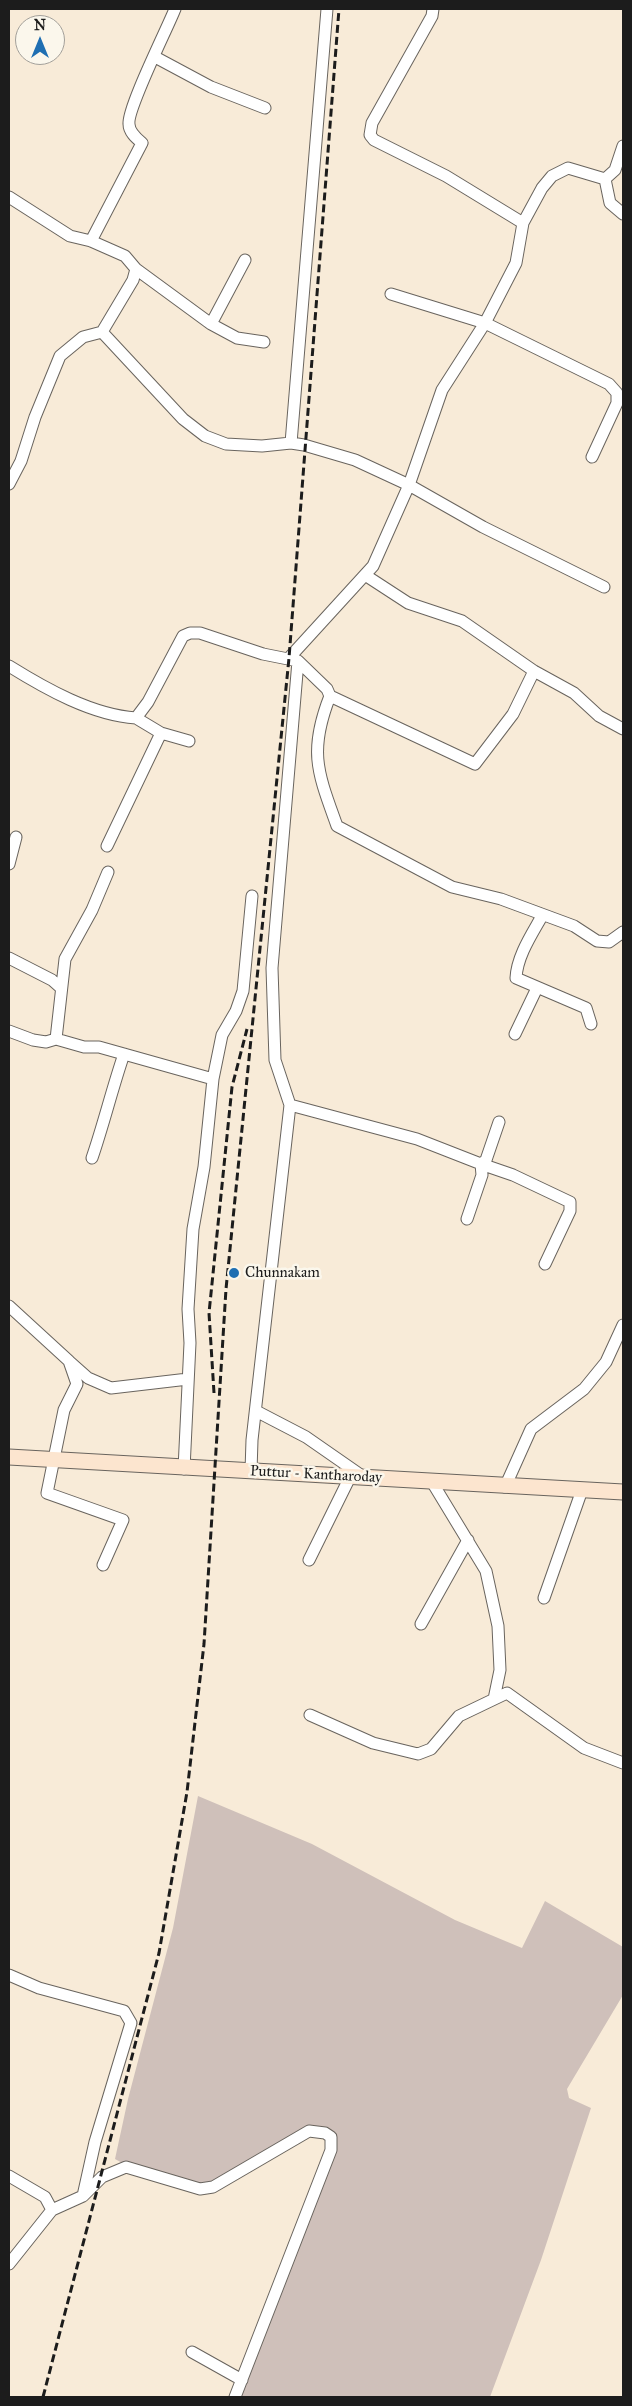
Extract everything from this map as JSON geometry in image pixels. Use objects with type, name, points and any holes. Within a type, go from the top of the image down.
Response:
[{"type":"main road","name":"Puttur - Kantharoday","points":[[9,1457],[184,1469],[623,1492]]},
{"type":"street","points":[[91,241],[142,143],[134,136],[128,124],[134,101],[155,58],[175,9]]},
{"type":"street","points":[[290,443],[327,9]]},
{"type":"street","points":[[433,9],[432,16],[372,123],[370,134],[374,140],[446,176],[523,223]]},
{"type":"street","points":[[155,58],[211,87],[265,108]]},
{"type":"street","points":[[605,179],[615,170],[623,146]]},
{"type":"street","points":[[250,1471],[290,1105],[275,1060],[272,968],[293,659],[373,566],[409,484],[442,390],[485,323],[516,263],[523,223],[542,188],[552,176],[568,168],[605,179]]},
{"type":"street","points":[[605,179],[610,202],[623,214]]},
{"type":"street","points":[[9,197],[70,236],[91,241],[125,256],[136,269],[211,324],[237,338],[264,342]]},
{"type":"street","points":[[211,324],[245,260]]},
{"type":"street","points":[[9,484],[21,461],[35,417],[60,356],[83,337],[102,332],[133,280],[136,269]]},
{"type":"street","points":[[391,294],[485,323],[609,384],[617,393],[617,403],[592,457]]},
{"type":"street","points":[[102,332],[182,419],[205,436],[226,444],[262,446],[290,443],[314,447],[355,460],[409,484],[483,527],[604,587]]},
{"type":"street","points":[[365,575],[408,603],[462,621],[534,671],[574,693],[599,716],[623,730]]},
{"type":"street","points":[[136,718],[148,702],[183,636],[190,633],[200,633],[263,654],[293,659],[327,688],[330,696],[323,712],[316,754],[320,777],[337,826],[452,887],[501,899],[542,916],[574,926],[597,942],[609,942],[623,932]]},
{"type":"street","points":[[9,666],[50,691],[120,717],[136,718],[161,733],[189,741]]},
{"type":"street","points":[[330,696],[475,764],[513,714],[534,671]]},
{"type":"street","points":[[107,846],[161,733]]},
{"type":"street","points":[[9,864],[16,837]]},
{"type":"street","points":[[56,1039],[65,959],[92,910],[108,872]]},
{"type":"street","points":[[184,1469],[190,1343],[188,1309],[194,1228],[204,1167],[213,1079],[222,1035],[236,1012],[243,992],[252,896]]},
{"type":"street","points":[[542,916],[526,945],[516,970],[516,978],[586,1008],[591,1024]]},
{"type":"street","points":[[9,958],[52,980],[61,988]]},
{"type":"street","points":[[515,1034],[537,988]]},
{"type":"street","points":[[9,1031],[33,1040],[46,1042],[56,1039],[84,1047],[99,1046],[213,1079]]},
{"type":"street","points":[[92,1158],[105,1122],[108,1101],[124,1054]]},
{"type":"street","points":[[290,1105],[417,1140],[514,1175],[570,1202],[570,1211],[545,1264]]},
{"type":"street","points":[[481,1164],[486,1160],[499,1122]]},
{"type":"street","points":[[467,1219],[482,1175],[481,1164]]},
{"type":"street","points":[[9,1306],[88,1378],[111,1388],[188,1378]]},
{"type":"street","points":[[505,1487],[531,1429],[584,1389],[606,1362],[623,1324]]},
{"type":"street","points":[[69,1361],[77,1384],[64,1410],[47,1493],[123,1520],[103,1565]]},
{"type":"street","points":[[256,1411],[306,1437],[358,1478],[309,1560]]},
{"type":"street","points":[[432,1482],[486,1571],[498,1626],[500,1670],[494,1699]]},
{"type":"street","points":[[544,1598],[582,1490]]},
{"type":"street","points":[[421,1624],[468,1540]]},
{"type":"street","points":[[310,1715],[373,1742],[418,1754],[431,1749],[459,1716],[507,1694],[584,1748],[623,1763]]},
{"type":"street","points":[[9,1975],[39,1988],[124,2011],[131,2023],[95,2142],[83,2196]]},
{"type":"street","points":[[9,2264],[52,2210],[83,2196],[102,2177],[126,2167],[200,2189],[213,2187],[309,2131],[325,2133],[331,2137],[331,2150],[235,2397]]},
{"type":"street","points":[[9,2176],[45,2197],[52,2210]]},
{"type":"street","points":[[192,2352],[242,2380]]},
{"type":"shaded area","points":[[198,1796],[312,1844],[455,1920],[522,1948],[545,1901],[623,1947],[623,1995],[567,2089],[569,2098],[591,2108],[541,2260],[490,2397],[237,2397],[333,2151],[319,2129],[212,2185],[200,2187],[126,2165],[115,2159],[128,2099],[173,1928]]},
{"type":"railway","points":[[43,2397],[159,1953],[187,1792],[204,1644],[226,1289],[289,658],[339,9]]},
{"type":"railway","points":[[214,1393],[209,1313],[232,1087],[247,1029]]},
{"type":"place","name":"Chunnakam","points":[[234,1273]]}]
